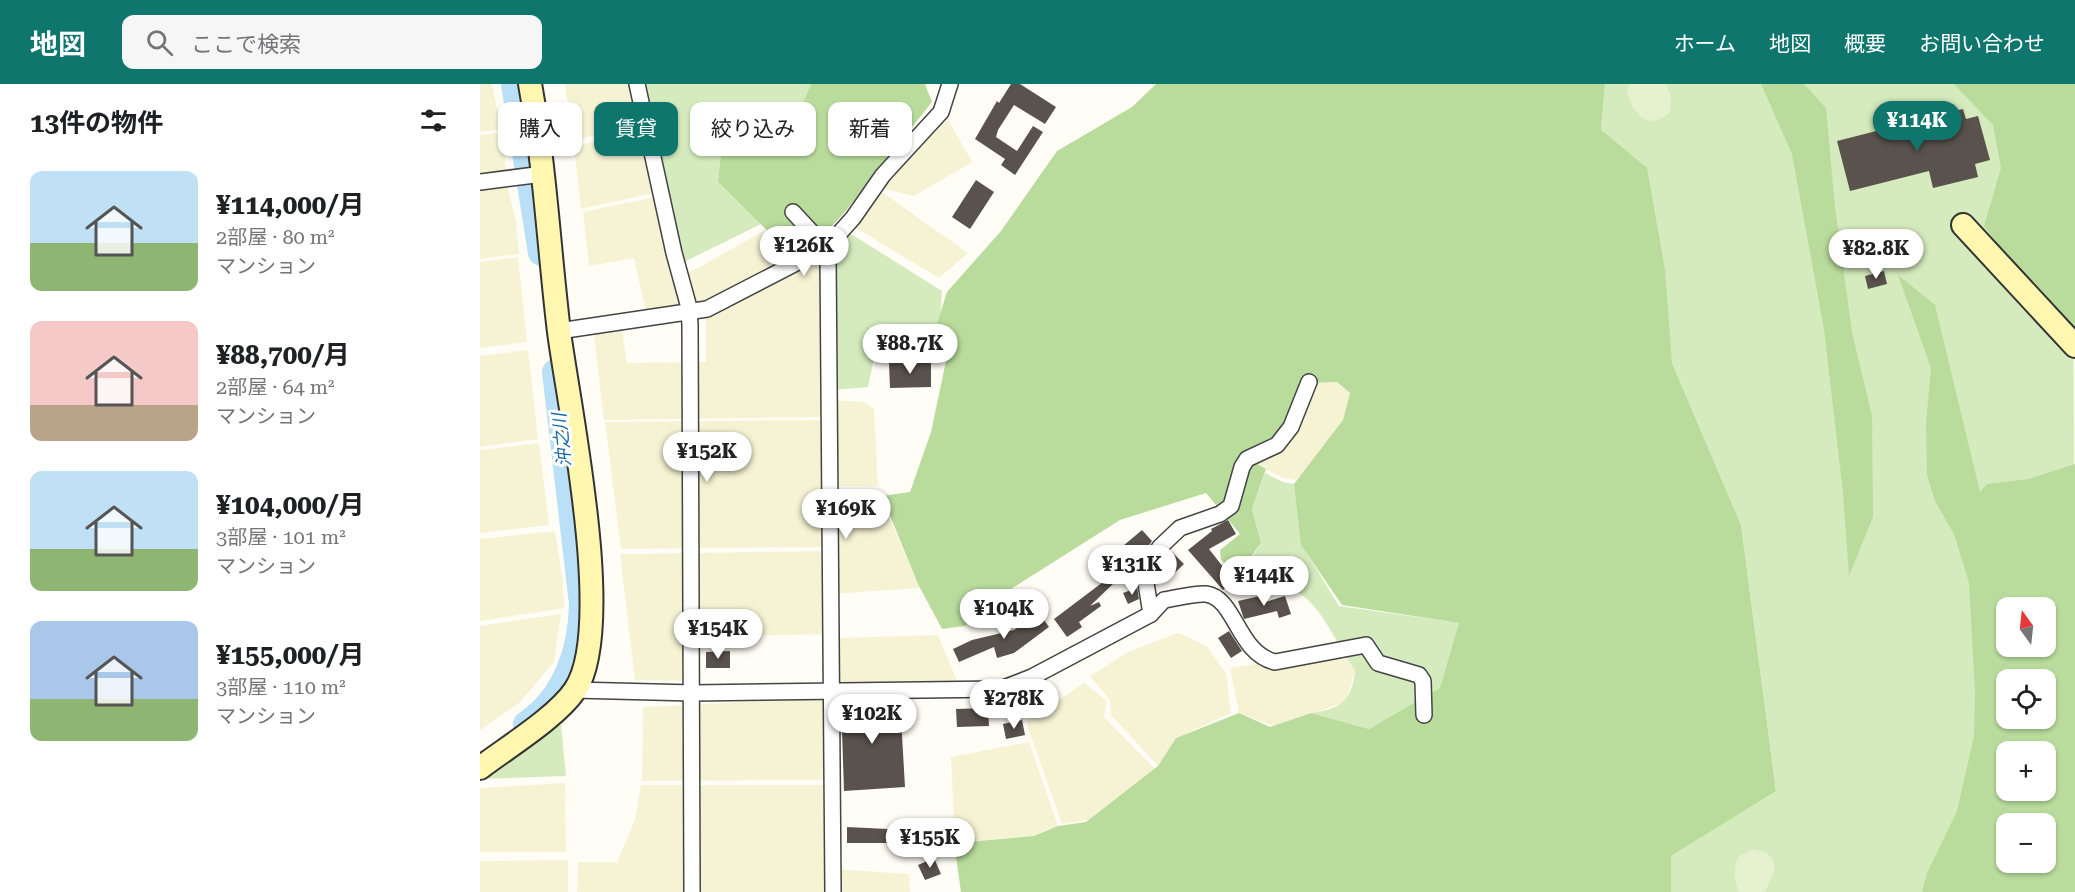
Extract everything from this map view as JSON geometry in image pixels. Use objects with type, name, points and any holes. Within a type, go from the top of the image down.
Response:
[{"type":"street","points":[[480,768],[547,717],[574,690],[583,670],[592,601],[577,446],[559,331],[543,174],[530,84]]},
{"type":"street","points":[[637,84],[689,314],[693,693],[692,892]]},
{"type":"street","points":[[559,331],[689,314],[706,309],[824,249],[853,218],[897,158],[941,112],[950,84]]},
{"type":"street","points":[[480,182],[543,174]]},
{"type":"street","points":[[793,212],[828,256],[832,892]]},
{"type":"street","points":[[1963,225],[2075,346]]},
{"type":"street","points":[[1151,614],[1145,577],[1147,565],[1160,547],[1180,528],[1220,514],[1231,506],[1242,466],[1247,459],[1277,445],[1291,427],[1309,382]]},
{"type":"street","points":[[574,690],[693,693],[1002,688],[1032,677],[1151,614],[1164,600],[1207,594],[1220,600],[1252,651],[1263,659],[1275,662],[1366,645],[1378,663],[1419,675],[1423,681],[1424,716]]},
{"type":"shaded area","points":[[480,84],[492,84],[498,114],[498,129],[480,132]]},
{"type":"shaded area","points":[[565,84],[629,84],[633,102],[594,102],[594,136],[582,138],[582,102],[568,102]]},
{"type":"shaded area","points":[[946,116],[972,162],[914,196],[880,188],[909,156],[912,156],[912,153]]},
{"type":"shaded area","points":[[498,133],[498,156],[505,156],[507,185],[516,222],[519,254],[480,259],[480,135]]},
{"type":"shaded area","points":[[594,142],[594,156],[645,156],[654,193],[581,209],[575,156],[582,156],[582,144]]},
{"type":"shaded area","points":[[879,190],[968,253],[939,278],[851,225]]},
{"type":"shaded area","points":[[655,197],[682,309],[646,313],[634,258],[589,266],[583,212]]},
{"type":"shaded area","points":[[762,232],[791,265],[691,307],[687,274]]},
{"type":"shaded area","points":[[518,257],[527,342],[480,348],[480,262]]},
{"type":"shaded area","points":[[816,257],[821,259],[821,417],[604,420],[594,335],[622,330],[627,363],[706,362],[706,315]]},
{"type":"shaded area","points":[[528,350],[538,439],[480,447],[480,356]]},
{"type":"shaded area","points":[[1337,382],[1350,393],[1343,420],[1329,444],[1296,480],[1283,478],[1247,459],[1313,383]]},
{"type":"shaded area","points":[[833,400],[864,402],[874,409],[878,486],[835,486]]},
{"type":"shaded area","points":[[821,420],[823,547],[621,549],[605,422]]},
{"type":"shaded area","points":[[539,443],[549,525],[480,533],[480,450]]},
{"type":"shaded area","points":[[879,495],[920,588],[830,594],[831,634],[683,637],[682,681],[635,680],[620,554],[824,551],[832,496]]},
{"type":"shaded area","points":[[555,531],[563,581],[564,608],[480,621],[480,539]]},
{"type":"shaded area","points":[[561,614],[554,662],[519,703],[480,730],[480,626]]},
{"type":"shaded area","points":[[1178,633],[1207,646],[1226,674],[1231,713],[1176,738],[1158,766],[1111,715],[1110,700],[1090,676],[1128,652]]},
{"type":"shaded area","points":[[938,635],[958,683],[838,691],[837,638]]},
{"type":"shaded area","points":[[1340,650],[1355,670],[1346,702],[1273,726],[1239,713],[1230,668]]},
{"type":"shaded area","points":[[1084,683],[1107,701],[1104,717],[1155,769],[1089,820],[1062,824],[1026,722]]},
{"type":"shaded area","points":[[825,698],[823,780],[642,781],[643,707]]},
{"type":"shaded area","points":[[1029,742],[1058,826],[1034,836],[955,842],[951,757]]},
{"type":"shaded area","points":[[565,783],[566,852],[480,852],[480,788]]},
{"type":"shaded area","points":[[641,785],[823,785],[825,892],[577,892],[578,862],[617,862],[635,820]]},
{"type":"shaded area","points":[[568,860],[568,892],[480,892],[480,861]]},
{"type":"shaded area","points":[[832,869],[909,874],[910,892],[833,892]]},
{"type":"green space","points":[[644,84],[811,84],[803,102],[690,102],[690,156],[721,156],[718,182],[761,224],[678,265],[658,156],[678,156],[678,102],[647,102]]},
{"type":"green space","points":[[811,84],[925,84],[932,102],[912,127],[912,102],[828,102],[828,156],[889,156],[844,213],[799,262],[718,182],[721,156],[816,156],[816,102],[803,102]]},
{"type":"green space","points":[[1156,84],[1605,84],[1601,130],[1647,168],[1665,270],[1672,363],[1741,525],[1776,791],[1671,856],[1671,892],[961,892],[954,843],[1034,836],[1058,826],[1086,822],[1158,766],[1176,738],[1239,713],[1270,727],[1311,713],[1369,729],[1440,688],[1459,623],[1342,605],[1301,545],[1294,484],[1343,420],[1350,393],[1337,382],[1313,383],[1286,434],[1248,459],[1266,469],[1252,509],[1261,543],[1238,575],[1221,560],[1220,550],[1240,534],[1206,493],[1120,520],[1003,594],[965,626],[942,629],[918,584],[882,496],[910,492],[931,432],[946,361],[873,361],[876,341],[937,324],[947,292],[1001,231],[1057,151],[1132,107]]},
{"type":"green space","points":[[1605,84],[2072,84],[2075,578],[2056,598],[1996,597],[1996,657],[2007,657],[2007,669],[1996,669],[1996,729],[2007,729],[2007,741],[1996,741],[1996,801],[2005,801],[2002,813],[1996,813],[1996,842],[1985,892],[1671,892],[1671,856],[1776,790],[1741,525],[1672,363],[1601,130]]},
{"type":"green space","points":[[1630,84],[1666,84],[1671,96],[1670,112],[1655,121],[1642,118],[1629,99],[1627,91]]},
{"type":"green space","points":[[1761,84],[1804,84],[1826,108],[1835,207],[1852,332],[1872,416],[1873,517],[1849,576],[1843,493],[1824,329],[1792,154]]},
{"type":"green space","points":[[1954,84],[2075,84],[2075,345],[2055,325],[1984,226],[2001,168],[1993,125]]},
{"type":"green space","points":[[848,232],[942,291],[940,323],[878,339],[868,387],[833,390],[834,259],[838,243]]},
{"type":"green space","points":[[1898,275],[1935,305],[1980,492],[1987,484],[2029,479],[2075,464],[2075,892],[1922,892],[1927,873],[1957,811],[1974,736],[1975,692],[1969,583],[1954,534],[1935,501],[1927,475],[1926,423],[1931,368]]},
{"type":"green space","points":[[1265,473],[1283,482],[1294,484],[1303,547],[1339,606],[1459,623],[1443,690],[1369,729],[1311,713],[1331,709],[1344,701],[1351,689],[1355,670],[1320,613],[1302,595],[1292,590],[1231,592],[1261,543],[1252,509]]},
{"type":"green space","points":[[550,724],[561,725],[566,776],[480,779],[480,770]]},
{"type":"green space","points":[[1752,849],[1762,851],[1772,860],[1774,871],[1772,878],[1764,892],[1739,892],[1735,874],[1736,862],[1738,857]]},
{"type":"building","points":[[1011,84],[1020,84],[1056,107],[1045,124],[1014,105],[998,130],[996,137],[1017,151],[1033,126],[1043,132],[1015,175],[1001,165],[1005,159],[975,139],[997,101],[999,103]]},
{"type":"building","points":[[1963,109],[1966,119],[1978,116],[1990,160],[1975,164],[1978,177],[1933,188],[1929,171],[1850,191],[1837,141]]},
{"type":"building","points":[[976,180],[994,192],[970,229],[952,217]]},
{"type":"building","points":[[1884,271],[1887,284],[1868,289],[1865,276]]},
{"type":"building","points":[[931,362],[931,387],[890,388],[889,363]]},
{"type":"building","points":[[1228,520],[1236,534],[1209,549],[1234,581],[1223,590],[1188,550],[1212,531],[1211,529]]},
{"type":"building","points":[[1142,530],[1152,541],[1139,559],[1090,606],[1099,602],[1101,606],[1079,622],[1082,627],[1067,637],[1054,619],[1107,579],[1097,568]]},
{"type":"building","points":[[1171,551],[1184,564],[1168,579],[1157,568]]},
{"type":"building","points":[[1137,588],[1139,599],[1128,604],[1123,593]]},
{"type":"building","points":[[1260,596],[1262,603],[1285,596],[1291,614],[1279,618],[1277,611],[1244,619],[1238,601]]},
{"type":"building","points":[[1039,613],[1049,627],[1014,653],[997,658],[994,647],[959,662],[953,649],[972,640],[1014,630]]},
{"type":"building","points":[[1229,631],[1242,651],[1231,658],[1218,638]]},
{"type":"building","points":[[730,651],[730,668],[706,668],[706,652]]},
{"type":"building","points":[[900,700],[905,787],[844,791],[841,701]]},
{"type":"building","points":[[988,708],[989,726],[957,727],[956,709]]},
{"type":"building","points":[[1022,720],[1025,735],[1006,739],[1003,724]]},
{"type":"building","points":[[847,827],[888,829],[887,843],[847,843]]},
{"type":"building","points":[[934,858],[941,874],[925,880],[918,865]]},
{"type":"waterway","name":"沖之川","points":[[514,84],[541,253]]},
{"type":"waterway","name":"沖之川","points":[[526,724],[540,713],[561,686],[574,655],[581,621],[582,604],[555,372]]}]
